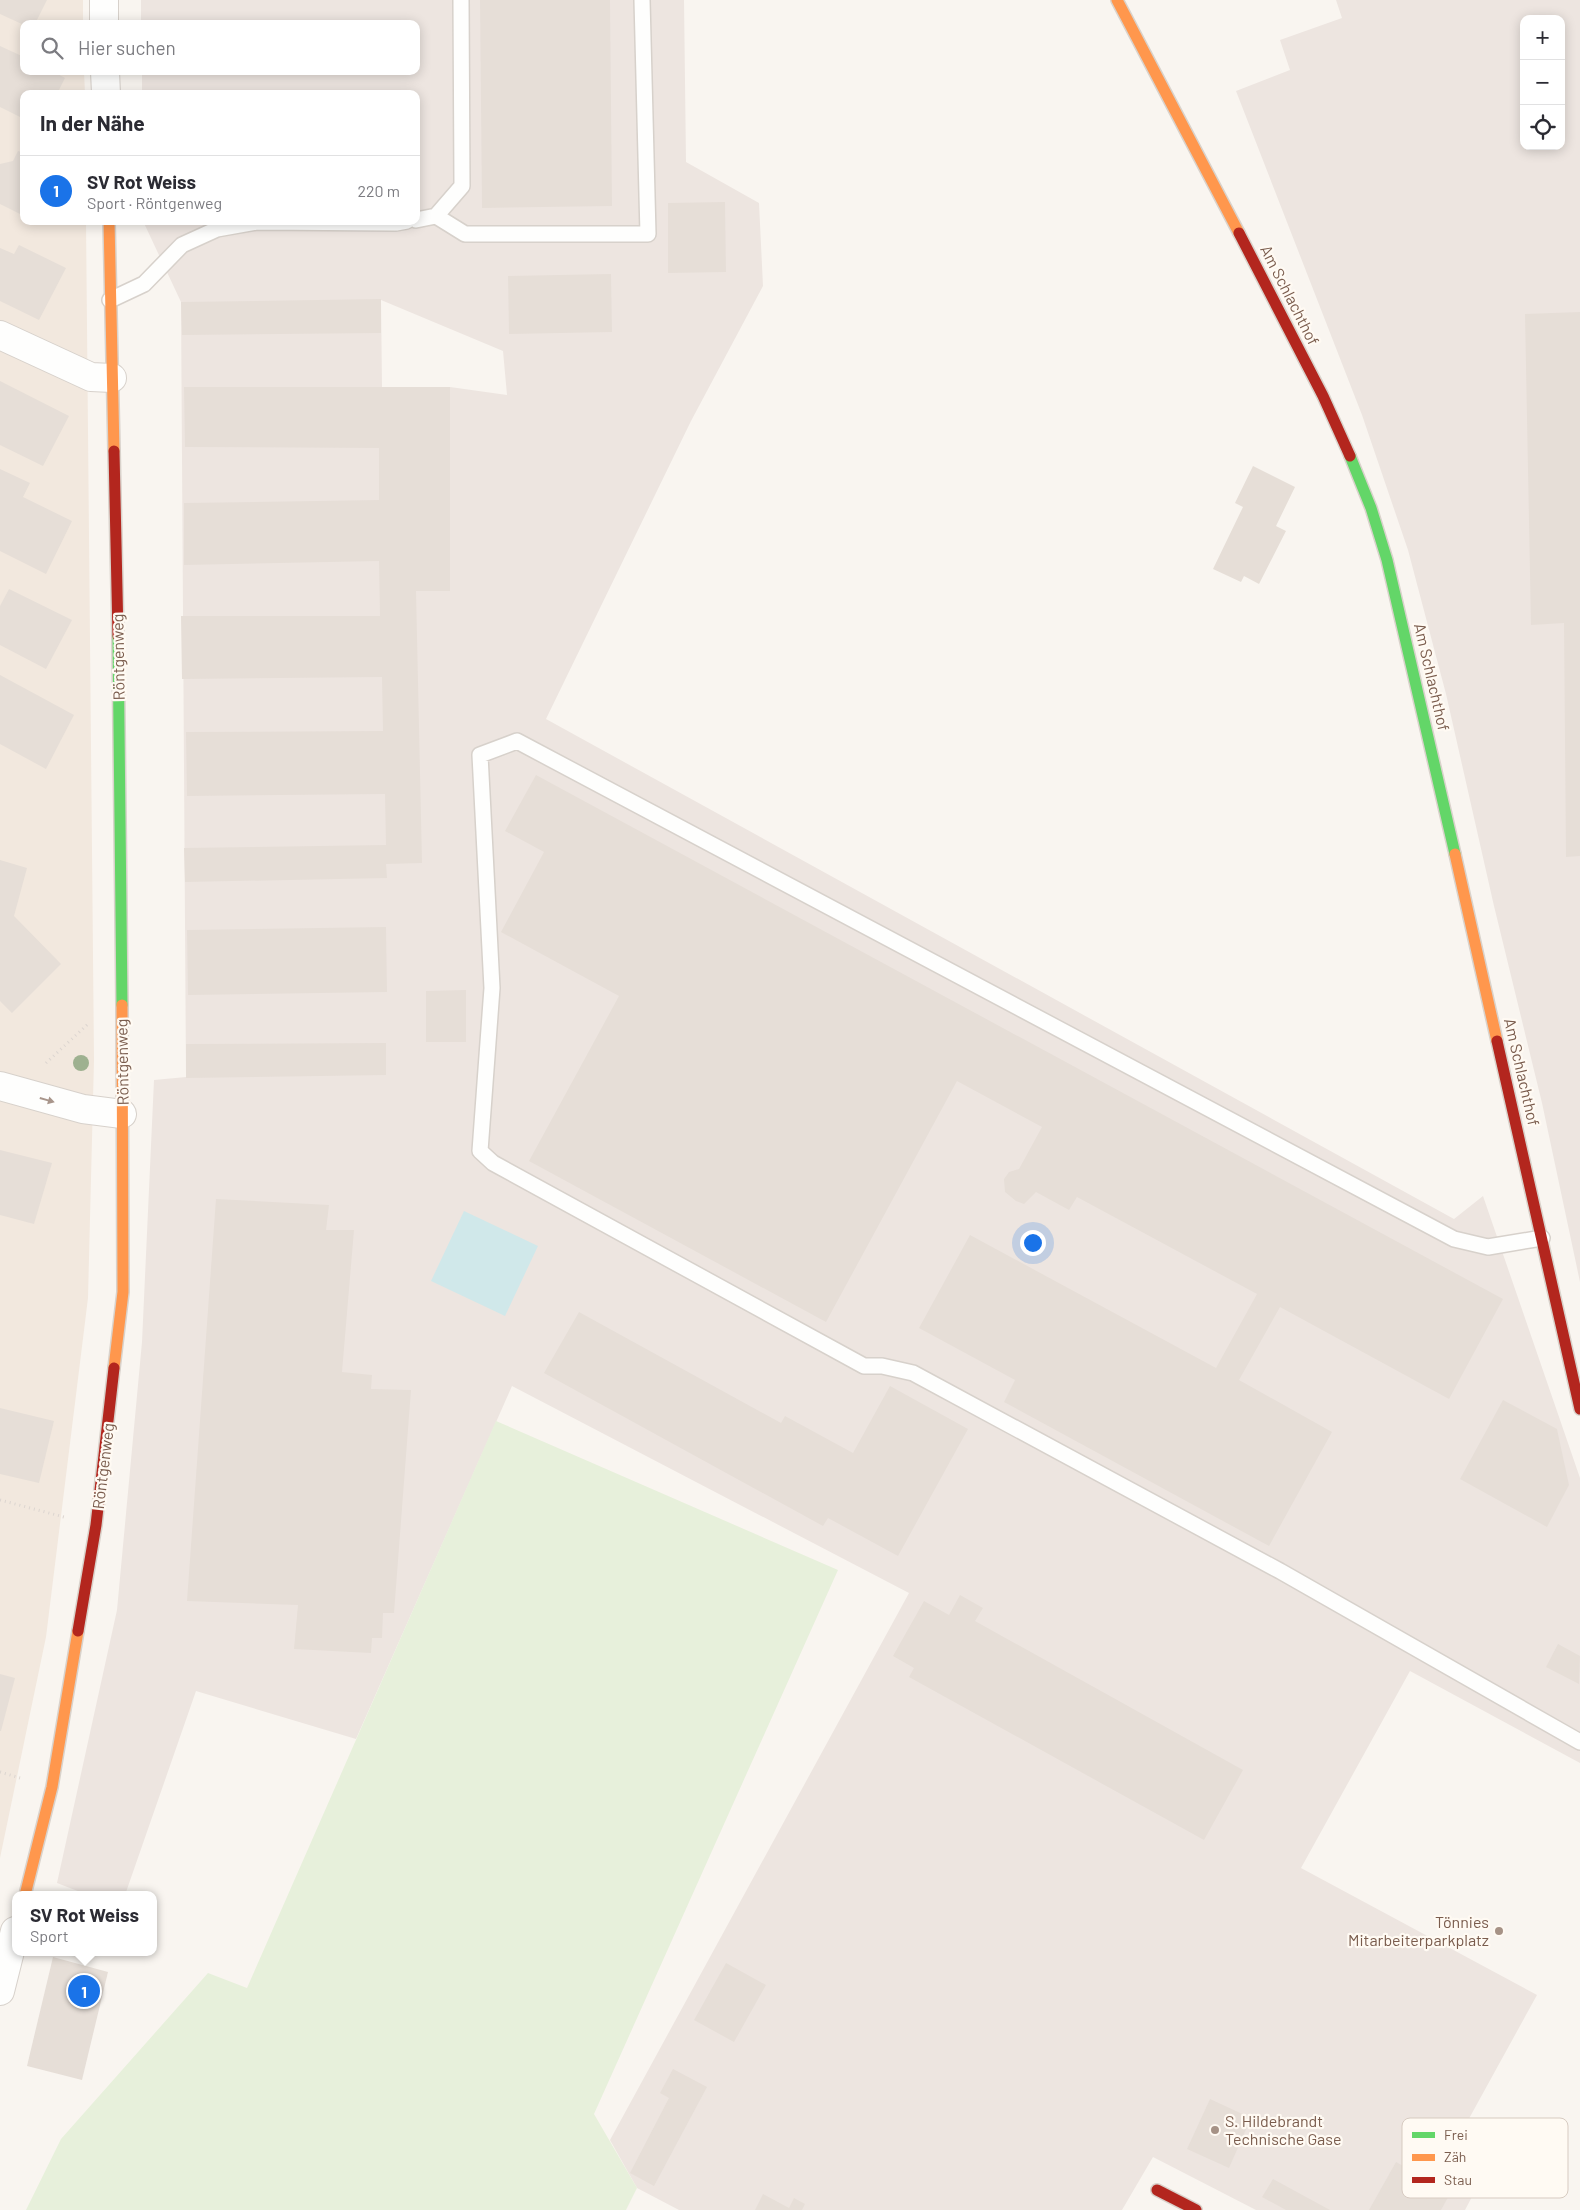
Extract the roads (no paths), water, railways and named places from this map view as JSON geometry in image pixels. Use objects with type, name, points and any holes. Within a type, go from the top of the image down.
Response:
[{"type":"street","points":[[104,0],[104,20]]},
{"type":"street","name":"Am Schlachthof","points":[[1116,0],[1287,324],[1355,467],[1371,508],[1402,619],[1580,1409]]},
{"type":"street","points":[[105,75],[106,90]]},
{"type":"street","name":"Röntgenweg","points":[[26,1891],[52,1787],[96,1525],[124,1292],[120,704],[109,225]]},
{"type":"street","points":[[0,335],[91,377],[112,378]]},
{"type":"street","points":[[8,1089],[83,1109],[122,1114]]},
{"type":"street","points":[[0,1991],[12,1943]]},
{"type":"street","points":[[1157,2190],[1196,2210]]},
{"type":"lane","points":[[420,219],[436,216],[462,186],[461,0]]},
{"type":"lane","points":[[436,216],[465,234],[648,234],[642,0]]},
{"type":"lane","points":[[110,300],[144,284],[182,245],[217,229],[240,225]]},
{"type":"lane","points":[[1542,1238],[1488,1247],[1454,1239],[517,741],[480,755],[492,988],[480,1151],[493,1163],[864,1366],[882,1366],[913,1373],[1280,1571],[1580,1742]]},
{"type":"water","points":[[464,1211],[538,1246],[505,1316],[431,1281]]},
{"type":"place","name":"Tönnies Mitarbeiterparkplatz","points":[[1499,1931]]},
{"type":"place","name":"SV Rot Weiss","points":[[84,1991]]},
{"type":"place","name":"S. Hildebrandt Technische Gase","points":[[1215,2130]]}]
